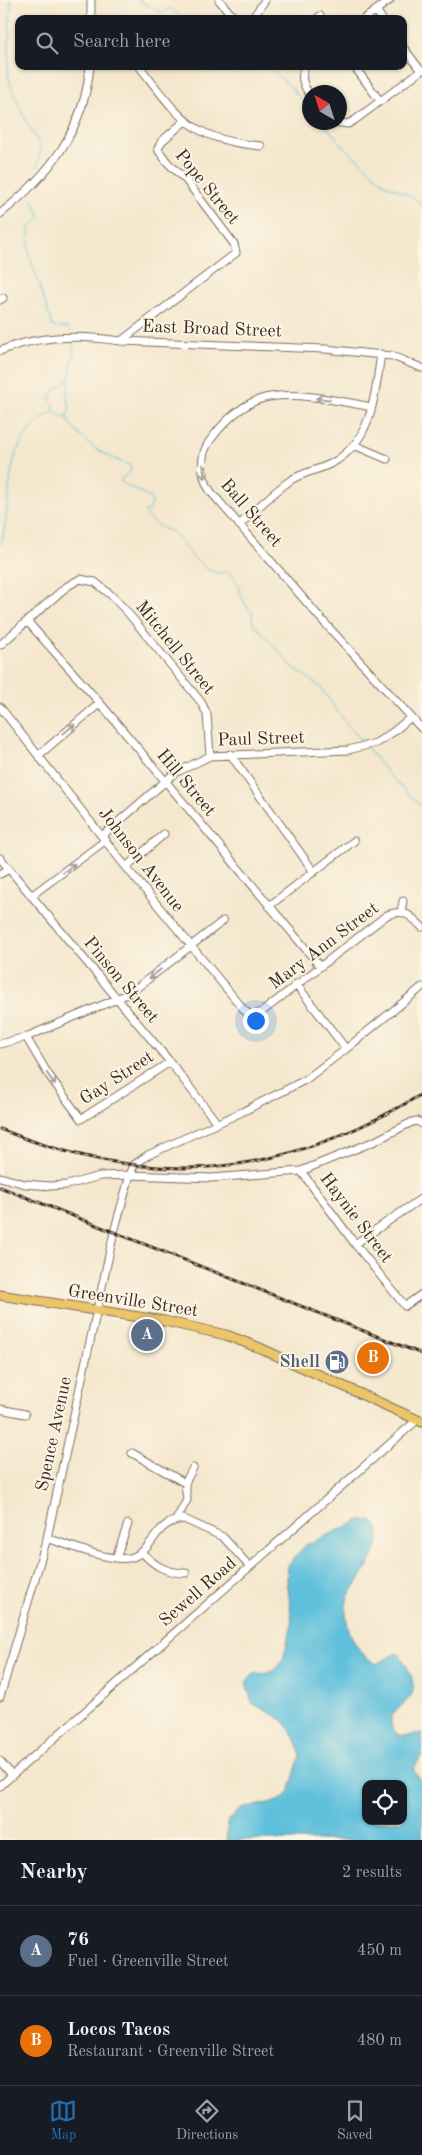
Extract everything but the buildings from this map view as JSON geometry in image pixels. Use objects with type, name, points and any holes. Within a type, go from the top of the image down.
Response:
[{"type":"main road","name":"Greenville Street","points":[[0,1295],[97,1312],[164,1321],[226,1335],[260,1348],[419,1421]]},
{"type":"street","points":[[91,0],[91,15]]},
{"type":"street","points":[[219,0],[232,15]]},
{"type":"street","points":[[255,15],[265,0]]},
{"type":"street","points":[[369,15],[389,0]]},
{"type":"street","points":[[376,10],[379,15]]},
{"type":"street","points":[[347,124],[422,70],[407,52]]},
{"type":"street","points":[[0,214],[32,188],[44,175],[58,154],[78,117],[86,93],[89,70]]},
{"type":"street","points":[[142,70],[185,121],[202,133],[238,144],[261,146]]},
{"type":"street","points":[[303,70],[302,82],[304,85]]},
{"type":"street","points":[[357,70],[380,101]]},
{"type":"street","name":"Pope Street","points":[[120,342],[236,253],[234,244],[200,198],[159,151],[158,148],[162,141],[185,121]]},
{"type":"street","name":"East Broad Street","points":[[0,351],[23,344],[72,337],[96,337],[120,342],[325,349],[381,354],[422,368]]},
{"type":"street","points":[[239,525],[290,480],[336,461],[354,445],[369,421],[381,354]]},
{"type":"street","name":"Ball Street","points":[[372,407],[328,399],[279,396],[261,399],[238,412],[216,433],[204,450],[202,469],[206,484],[239,525],[322,620],[422,728]]},
{"type":"street","points":[[354,445],[387,459]]},
{"type":"street","name":"Mitchell Street","points":[[27,621],[66,587],[83,579],[95,582],[102,587],[128,613],[201,702],[207,714],[210,756]]},
{"type":"street","points":[[0,645],[27,621]]},
{"type":"street","name":"Hill Street","points":[[27,621],[100,703],[164,782],[320,966]]},
{"type":"street","points":[[39,755],[100,703]]},
{"type":"street","name":"Johnson Avenue","points":[[0,707],[126,867],[245,1011],[252,1016],[266,1008]]},
{"type":"street","name":"Paul Street","points":[[31,896],[104,838],[164,782],[185,767],[210,756],[348,750],[376,743],[411,717]]},
{"type":"street","points":[[230,754],[314,872]]},
{"type":"street","points":[[126,867],[164,834]]},
{"type":"street","points":[[269,906],[354,841]]},
{"type":"street","name":"Pinson Street","points":[[0,858],[170,1062],[218,1124]]},
{"type":"street","points":[[0,874],[8,869]]},
{"type":"street","name":"Mary Ann Street","points":[[401,912],[403,901]]},
{"type":"street","name":"Mary Ann Street","points":[[266,1008],[383,918],[395,912],[401,912],[411,916],[422,927]]},
{"type":"street","points":[[0,1043],[26,1038],[117,999],[144,983],[223,921]]},
{"type":"street","points":[[296,984],[346,1049]]},
{"type":"street","points":[[130,1175],[134,1165],[148,1155],[218,1124],[305,1080],[422,987]]},
{"type":"street","name":"Gay Street","points":[[26,1038],[48,1074],[81,1119],[170,1062]]},
{"type":"street","points":[[0,1177],[25,1184],[50,1186],[68,1184],[100,1176],[130,1175],[211,1178],[301,1170],[376,1141],[412,1122],[422,1124]]},
{"type":"street","name":"Haynie Street","points":[[301,1170],[355,1244],[405,1306],[422,1294]]},
{"type":"street","name":"Spence Avenue","points":[[0,1697],[46,1538],[114,1232],[130,1175]]},
{"type":"street","points":[[355,1244],[422,1198]]},
{"type":"street","points":[[0,1408],[25,1414]]},
{"type":"street","name":"Sewell Road","points":[[0,1786],[250,1566],[419,1421]]},
{"type":"street","points":[[132,1453],[186,1483]]},
{"type":"street","points":[[176,1520],[187,1500],[186,1483],[193,1468]]},
{"type":"street","points":[[46,1538],[116,1558],[129,1558],[142,1552],[160,1529],[176,1520],[184,1519],[223,1537],[250,1566]]},
{"type":"street","points":[[116,1558],[128,1524]]},
{"type":"street","points":[[142,1552],[150,1562],[160,1568],[176,1573],[186,1573]]},
{"type":"street","points":[[0,1761],[12,1775]]},
{"type":"water","points":[[361,1520],[372,1521],[378,1528],[377,1548],[366,1570],[348,1597],[346,1615],[351,1635],[362,1653],[377,1664],[396,1653],[399,1654],[411,1676],[413,1690],[411,1696],[393,1715],[391,1721],[392,1727],[398,1735],[408,1736],[422,1733],[422,1755],[414,1768],[414,1772],[422,1782],[422,1840],[226,1840],[228,1822],[238,1810],[244,1807],[269,1804],[280,1800],[289,1793],[300,1755],[298,1744],[287,1725],[281,1719],[252,1703],[246,1682],[256,1672],[263,1674],[273,1671],[283,1660],[292,1623],[287,1579],[288,1566],[306,1545]]},
{"type":"waterway","points":[[11,0],[8,72],[11,86],[27,123],[41,147],[37,167]]},
{"type":"waterway","points":[[138,0],[162,13],[170,8],[179,15]]},
{"type":"waterway","points":[[271,70],[288,84],[302,100]]},
{"type":"waterway","points":[[330,130],[341,144],[385,184],[409,195],[422,204]]},
{"type":"waterway","points":[[32,197],[40,217],[29,229],[29,254],[53,327],[69,328],[70,332]]},
{"type":"waterway","points":[[72,343],[74,350],[67,397],[70,408],[66,417],[72,426],[94,448],[111,458],[131,466],[130,473],[121,479],[121,482],[149,497],[153,503],[150,506],[150,510],[144,512],[153,522],[173,532],[189,553],[203,566],[219,573],[227,572],[234,576],[245,604],[252,612],[253,623],[293,667],[321,688],[343,719],[363,742]]},
{"type":"waterway","points":[[0,545],[7,512],[10,480],[17,451],[25,437],[36,424],[54,412],[54,404],[50,399],[53,391],[68,380]]},
{"type":"waterway","points":[[55,413],[65,417]]},
{"type":"waterway","points":[[367,747],[388,774],[422,807]]},
{"type":"railway","points":[[0,1129],[56,1149],[111,1162],[164,1168],[216,1167],[267,1159],[318,1144],[370,1122],[422,1094]]},
{"type":"railway","points":[[0,1187],[422,1354]]},
{"type":"place","name":"76","points":[[147,1335]]},
{"type":"place","name":"Locos Tacos","points":[[373,1358]]},
{"type":"place","name":"Shell","points":[[337,1362]]}]
